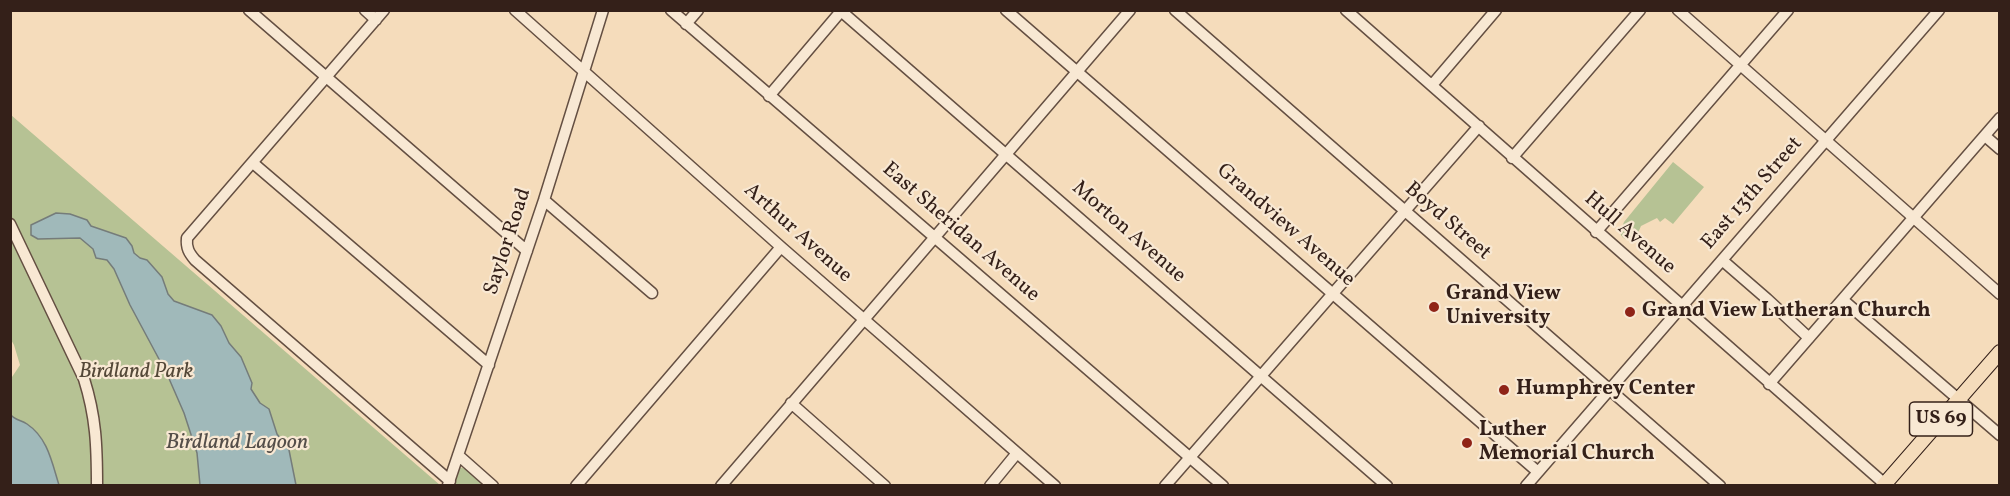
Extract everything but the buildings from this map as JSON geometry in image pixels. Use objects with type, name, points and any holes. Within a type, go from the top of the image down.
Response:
[{"type":"main road","name":"US 69","points":[[1885,485],[2000,352]]},
{"type":"street","points":[[249,10],[527,251]]},
{"type":"street","points":[[365,10],[376,20]]},
{"type":"street","points":[[384,10],[187,238],[187,244],[195,260],[449,483]]},
{"type":"street","name":"Arthur Avenue","points":[[515,10],[781,247],[1055,486]]},
{"type":"street","name":"Saylor Road","points":[[449,483],[544,200],[603,10]]},
{"type":"street","name":"East Sheridan Avenue","points":[[671,10],[1223,486]]},
{"type":"street","points":[[686,24],[698,10]]},
{"type":"street","name":"Grandview Avenue","points":[[1006,10],[1538,472]]},
{"type":"street","points":[[721,486],[1130,10]]},
{"type":"street","name":"Boyd Street","points":[[1175,10],[1720,486]]},
{"type":"street","points":[[1432,85],[1496,10]]},
{"type":"street","points":[[1512,158],[1640,10]]},
{"type":"street","points":[[1678,10],[2000,294]]},
{"type":"street","points":[[1596,232],[1788,10]]},
{"type":"street","name":"East 13th Street","points":[[1526,486],[1939,10]]},
{"type":"street","points":[[769,96],[841,11]]},
{"type":"street","name":"Morton Avenue","points":[[841,11],[1387,486]]},
{"type":"street","name":"Hull Avenue","points":[[1348,11],[1885,485]]},
{"type":"street","points":[[1769,384],[2000,118]]},
{"type":"street","points":[[1165,486],[1479,126]]},
{"type":"street","points":[[1985,136],[2000,148]]},
{"type":"street","points":[[253,163],[489,365]]},
{"type":"street","points":[[544,200],[652,293]]},
{"type":"street","points":[[10,224],[84,379],[97,439],[97,486]]},
{"type":"street","points":[[576,486],[781,247]]},
{"type":"street","points":[[1722,260],[1809,338]]},
{"type":"street","points":[[1843,300],[2000,435]]},
{"type":"street","points":[[791,404],[885,486]]},
{"type":"street","points":[[990,486],[1017,453]]},
{"type":"street","points":[[458,455],[493,486]]},
{"type":"green space","name":"Birdland Park","points":[[11,115],[440,485],[59,485],[48,451],[40,436],[27,424],[11,415],[10,380],[20,365],[10,338]]},
{"type":"green space","points":[[1673,162],[1704,187],[1673,224],[1665,218],[1660,222],[1657,218],[1641,226],[1635,240],[1623,238],[1620,232],[1624,222]]},
{"type":"green space","points":[[459,467],[466,469],[485,485],[448,486]]},
{"type":"water","name":"Birdland Lagoon","points":[[56,213],[70,214],[87,220],[91,226],[126,238],[134,253],[147,260],[162,277],[168,294],[174,301],[212,315],[221,326],[229,343],[241,357],[252,383],[251,389],[260,403],[269,409],[277,434],[289,450],[296,485],[200,485],[197,453],[184,413],[114,269],[107,260],[96,258],[93,249],[80,238],[38,239],[31,235],[31,225]]},
{"type":"water","points":[[11,415],[27,424],[40,436],[59,485],[11,485]]},
{"type":"place","name":"Grand View University","points":[[1434,307]]},
{"type":"place","name":"Grand View Lutheran Church","points":[[1630,312]]},
{"type":"place","name":"Humphrey Center","points":[[1504,390]]},
{"type":"place","name":"Luther Memorial Church","points":[[1467,443]]}]
